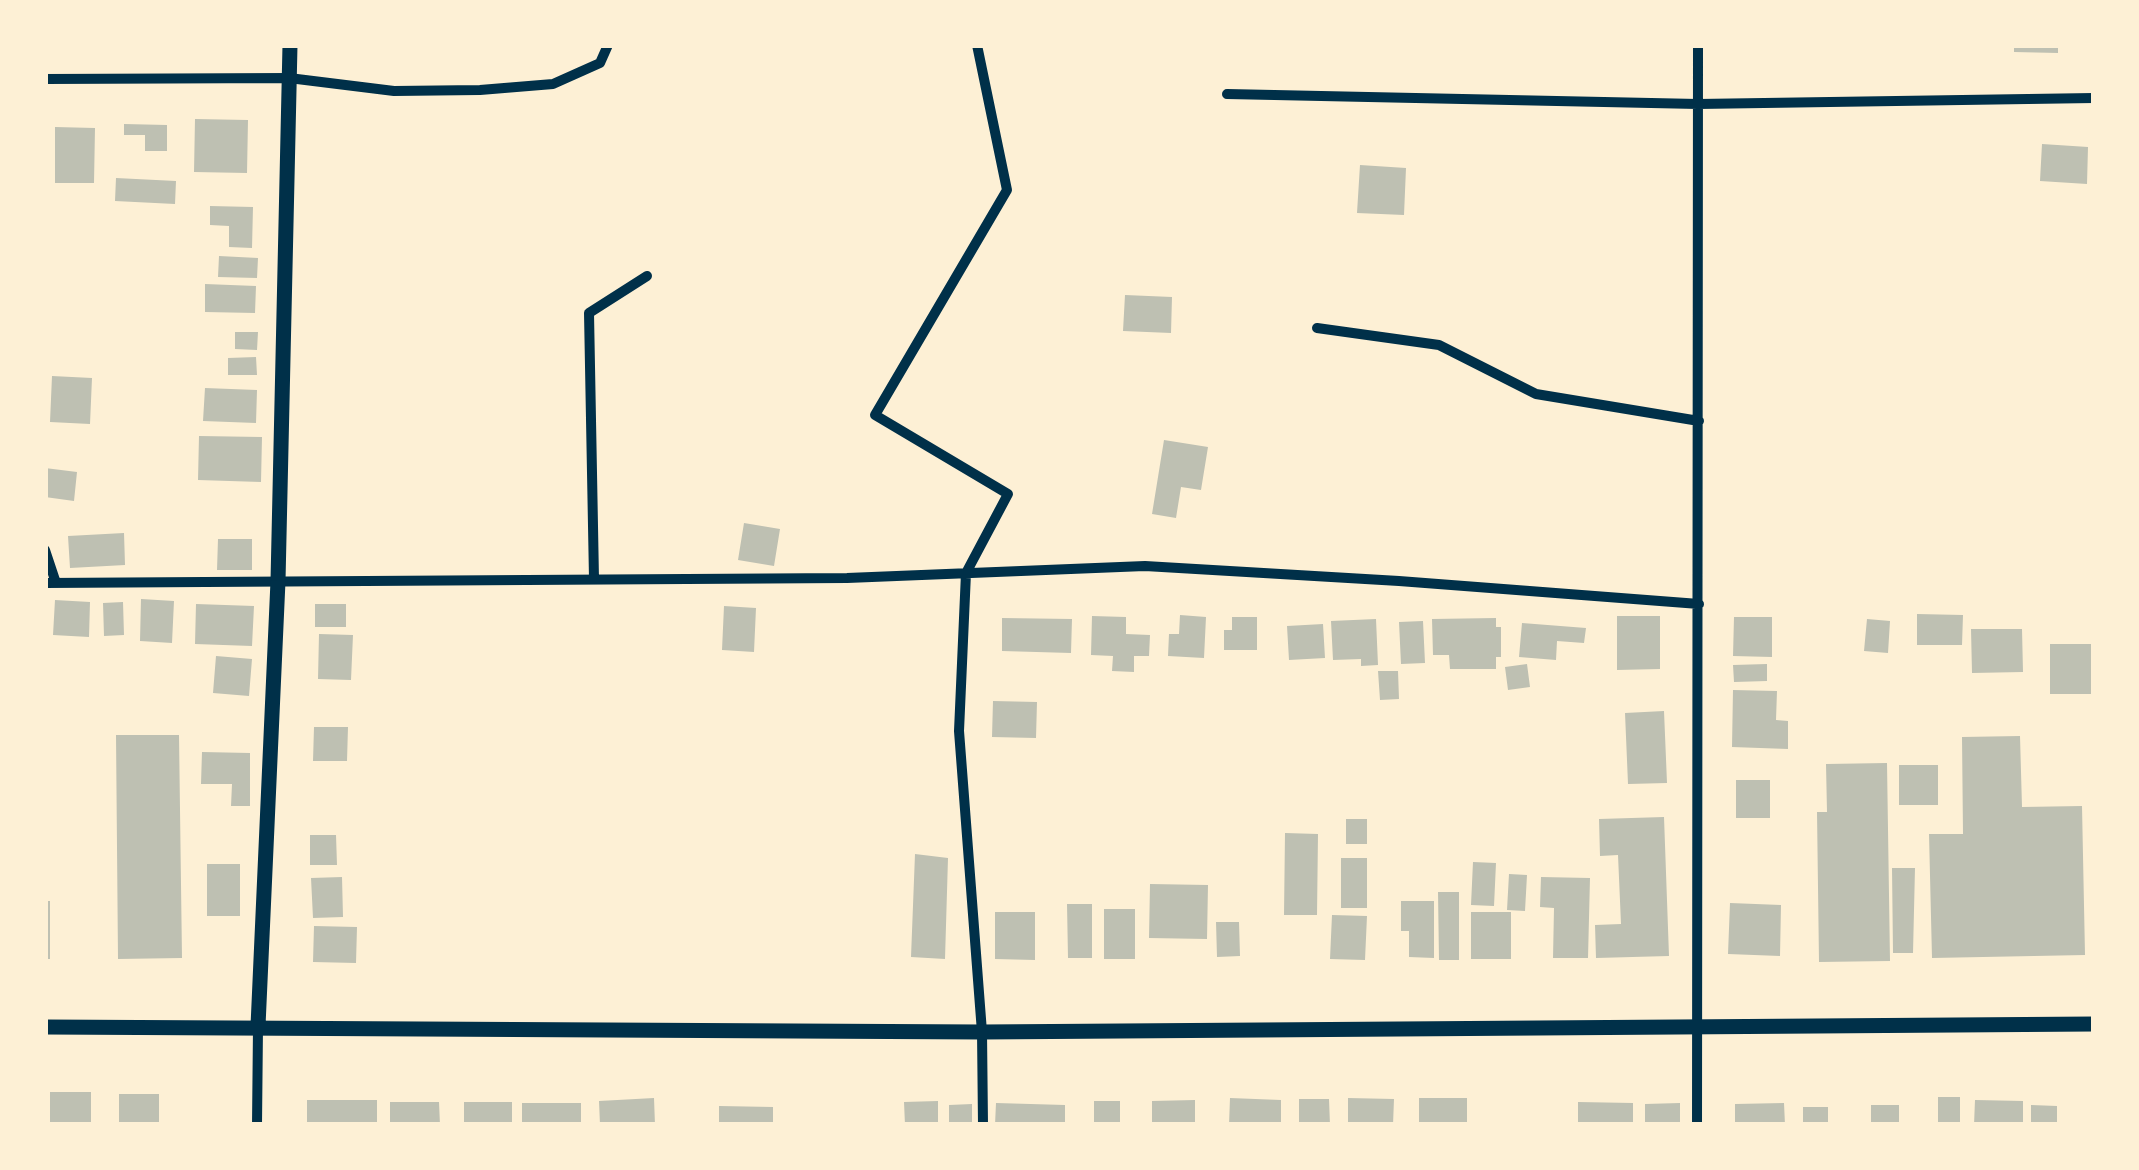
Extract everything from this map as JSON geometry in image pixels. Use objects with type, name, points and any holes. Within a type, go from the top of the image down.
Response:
[{"type":"main road","points":[[258,1026],[278,581],[290,45]]},
{"type":"main road","points":[[45,1027],[982,1032],[2094,1024]]},
{"type":"street","points":[[45,80],[289,78],[394,91],[480,90],[553,84],[600,63],[608,45]]},
{"type":"street","points":[[977,45],[1007,190],[876,415],[1008,494],[966,573],[958,731],[982,1032],[982,1125]]},
{"type":"street","points":[[1696,1125],[1698,45]]},
{"type":"street","points":[[1227,94],[1698,104],[2094,98]]},
{"type":"street","points":[[594,579],[589,313],[646,276]]},
{"type":"street","points":[[1316,328],[1439,345],[1536,394],[1698,422]]},
{"type":"street","points":[[45,550],[51,583],[847,578],[1144,566],[1699,604]]},
{"type":"street","points":[[257,1125],[258,1026]]},
{"type":"building","points":[[2014,45],[2058,45],[2058,53],[2014,52]]},
{"type":"building","points":[[195,119],[248,120],[247,173],[194,172]]},
{"type":"building","points":[[124,124],[167,125],[167,151],[145,151],[145,135],[124,135]]},
{"type":"building","points":[[55,127],[95,128],[94,183],[55,183]]},
{"type":"building","points":[[2042,144],[2088,147],[2087,184],[2040,181]]},
{"type":"building","points":[[1360,165],[1406,168],[1404,215],[1357,213]]},
{"type":"building","points":[[116,178],[176,181],[175,204],[115,201]]},
{"type":"building","points":[[210,206],[253,207],[252,248],[229,247],[229,226],[210,225]]},
{"type":"building","points":[[219,256],[258,258],[257,278],[218,277]]},
{"type":"building","points":[[205,284],[256,286],[255,313],[205,312]]},
{"type":"building","points":[[1125,295],[1172,297],[1171,333],[1123,331]]},
{"type":"building","points":[[235,332],[258,332],[257,350],[235,349]]},
{"type":"building","points":[[256,357],[257,375],[228,375],[228,358]]},
{"type":"building","points":[[52,376],[92,378],[90,424],[50,422]]},
{"type":"building","points":[[205,388],[257,390],[256,423],[203,421]]},
{"type":"building","points":[[199,436],[262,437],[261,482],[198,480]]},
{"type":"building","points":[[1164,440],[1208,447],[1201,490],[1181,487],[1176,518],[1152,514]]},
{"type":"building","points":[[45,468],[77,472],[74,501],[45,497]]},
{"type":"building","points":[[744,523],[780,529],[774,566],[738,560]]},
{"type":"building","points":[[124,533],[125,565],[70,568],[68,536]]},
{"type":"building","points":[[218,539],[252,539],[252,570],[217,570]]},
{"type":"building","points":[[141,599],[174,601],[172,643],[140,641]]},
{"type":"building","points":[[55,600],[90,602],[89,637],[53,635]]},
{"type":"building","points":[[123,602],[124,635],[104,636],[103,603]]},
{"type":"building","points":[[196,604],[254,606],[252,646],[195,644]]},
{"type":"building","points":[[315,604],[346,604],[346,627],[315,627]]},
{"type":"building","points":[[724,606],[756,608],[754,652],[722,650]]},
{"type":"building","points":[[1917,614],[1963,615],[1962,645],[1917,645]]},
{"type":"building","points":[[1180,615],[1206,617],[1204,658],[1168,656],[1169,634],[1179,634]]},
{"type":"building","points":[[1092,616],[1126,617],[1126,634],[1150,635],[1149,656],[1134,656],[1134,672],[1112,671],[1113,656],[1091,655]]},
{"type":"building","points":[[1617,616],[1660,616],[1660,669],[1617,670]]},
{"type":"building","points":[[1232,617],[1257,617],[1257,650],[1224,650],[1224,630],[1232,630]]},
{"type":"building","points":[[1734,617],[1772,617],[1772,657],[1733,656]]},
{"type":"building","points":[[1002,618],[1072,619],[1071,653],[1002,651]]},
{"type":"building","points":[[1496,618],[1496,627],[1501,627],[1501,657],[1496,657],[1496,669],[1450,669],[1449,655],[1433,655],[1432,619]]},
{"type":"building","points":[[1376,619],[1378,665],[1361,666],[1361,659],[1333,660],[1331,621]]},
{"type":"building","points":[[1867,619],[1890,621],[1888,653],[1864,651]]},
{"type":"building","points":[[1423,621],[1425,663],[1401,664],[1399,622]]},
{"type":"building","points":[[1522,623],[1586,628],[1584,643],[1557,641],[1556,660],[1519,657]]},
{"type":"building","points":[[1323,624],[1325,658],[1289,660],[1287,626]]},
{"type":"building","points":[[1971,629],[2022,629],[2023,672],[1972,673]]},
{"type":"building","points":[[319,634],[353,635],[351,680],[318,679]]},
{"type":"building","points":[[2050,644],[2093,644],[2093,694],[2050,694]]},
{"type":"building","points":[[216,656],[252,659],[249,696],[213,693]]},
{"type":"building","points":[[1527,664],[1530,687],[1508,690],[1505,667]]},
{"type":"building","points":[[1767,664],[1767,681],[1734,682],[1733,665]]},
{"type":"building","points":[[1378,671],[1398,671],[1399,699],[1380,700]]},
{"type":"building","points":[[1733,690],[1777,691],[1776,720],[1788,721],[1788,749],[1732,747]]},
{"type":"building","points":[[993,701],[1037,702],[1036,738],[992,737]]},
{"type":"building","points":[[1664,711],[1667,783],[1628,784],[1625,713]]},
{"type":"building","points":[[314,727],[348,727],[347,761],[313,761]]},
{"type":"building","points":[[116,735],[179,735],[182,958],[118,959]]},
{"type":"building","points":[[2020,736],[2022,807],[2082,806],[2085,955],[1932,958],[1929,834],[1963,834],[1962,737]]},
{"type":"building","points":[[202,752],[250,753],[250,806],[231,806],[232,784],[201,784]]},
{"type":"building","points":[[1887,763],[1890,961],[1819,962],[1817,812],[1827,812],[1826,764]]},
{"type":"building","points":[[1899,765],[1938,765],[1938,805],[1899,805]]},
{"type":"building","points":[[1736,780],[1770,780],[1770,818],[1736,818]]},
{"type":"building","points":[[1664,817],[1669,956],[1596,958],[1595,925],[1621,924],[1618,855],[1600,856],[1599,819]]},
{"type":"building","points":[[1346,819],[1367,819],[1367,844],[1346,844]]},
{"type":"building","points":[[1285,833],[1318,834],[1317,915],[1284,915]]},
{"type":"building","points":[[310,835],[336,835],[337,865],[310,865]]},
{"type":"building","points":[[915,854],[948,858],[945,959],[911,957]]},
{"type":"building","points":[[1341,858],[1367,858],[1367,908],[1341,908]]},
{"type":"building","points":[[1473,862],[1496,863],[1494,906],[1471,905]]},
{"type":"building","points":[[207,864],[240,864],[240,916],[207,916]]},
{"type":"building","points":[[1892,868],[1915,868],[1913,953],[1893,953]]},
{"type":"building","points":[[1509,874],[1527,875],[1525,911],[1507,910]]},
{"type":"building","points":[[342,877],[343,917],[313,918],[311,878]]},
{"type":"building","points":[[1541,877],[1590,878],[1588,958],[1553,958],[1554,908],[1540,907]]},
{"type":"building","points":[[1150,884],[1208,885],[1207,939],[1149,938]]},
{"type":"building","points":[[1438,892],[1459,892],[1459,960],[1439,960]]},
{"type":"building","points":[[45,901],[50,901],[50,959],[45,959]]},
{"type":"building","points":[[1401,901],[1434,901],[1434,958],[1409,957],[1409,931],[1401,931]]},
{"type":"building","points":[[1730,903],[1781,905],[1780,956],[1728,954]]},
{"type":"building","points":[[1067,904],[1092,904],[1092,958],[1068,958]]},
{"type":"building","points":[[1104,909],[1135,909],[1135,959],[1104,959]]},
{"type":"building","points":[[995,912],[1035,912],[1035,960],[995,959]]},
{"type":"building","points":[[1471,912],[1511,912],[1511,959],[1471,959]]},
{"type":"building","points":[[1332,915],[1367,916],[1365,960],[1330,959]]},
{"type":"building","points":[[1216,922],[1239,922],[1240,956],[1217,957]]},
{"type":"building","points":[[314,926],[357,927],[356,963],[313,962]]},
{"type":"building","points":[[50,1092],[91,1092],[91,1125],[50,1125]]},
{"type":"building","points":[[119,1094],[159,1094],[159,1125],[119,1125]]},
{"type":"building","points":[[1938,1097],[1960,1097],[1960,1122],[1938,1122]]},
{"type":"building","points":[[654,1098],[655,1125],[600,1125],[599,1101]]},
{"type":"building","points":[[1230,1098],[1281,1100],[1281,1125],[1229,1125]]},
{"type":"building","points":[[1348,1098],[1394,1099],[1393,1125],[1348,1123]]},
{"type":"building","points":[[1419,1098],[1467,1098],[1467,1125],[1419,1125]]},
{"type":"building","points":[[1299,1099],[1329,1099],[1330,1125],[1299,1125]]},
{"type":"building","points":[[307,1100],[377,1100],[377,1125],[307,1125]]},
{"type":"building","points":[[1195,1100],[1195,1125],[1152,1125],[1152,1101]]},
{"type":"building","points":[[1975,1100],[2023,1101],[2023,1125],[1974,1125]]},
{"type":"building","points":[[938,1101],[938,1125],[905,1125],[904,1102]]},
{"type":"building","points":[[1094,1101],[1120,1101],[1120,1125],[1094,1125]]},
{"type":"building","points":[[390,1102],[439,1102],[440,1125],[390,1125]]},
{"type":"building","points":[[464,1102],[512,1102],[512,1125],[464,1125]]},
{"type":"building","points":[[1578,1102],[1633,1103],[1633,1125],[1578,1125]]},
{"type":"building","points":[[522,1103],[581,1103],[581,1125],[522,1125]]},
{"type":"building","points":[[996,1103],[1065,1105],[1065,1125],[995,1125]]},
{"type":"building","points":[[1680,1103],[1680,1125],[1645,1125],[1645,1104]]},
{"type":"building","points":[[1784,1103],[1785,1125],[1735,1125],[1735,1104]]},
{"type":"building","points":[[972,1104],[972,1125],[949,1125],[949,1105]]},
{"type":"building","points":[[1871,1105],[1899,1105],[1899,1125],[1871,1125]]},
{"type":"building","points":[[2031,1105],[2057,1106],[2057,1125],[2031,1125]]},
{"type":"building","points":[[719,1106],[773,1107],[773,1125],[719,1125]]},
{"type":"building","points":[[1803,1107],[1828,1107],[1828,1125],[1803,1125]]}]
